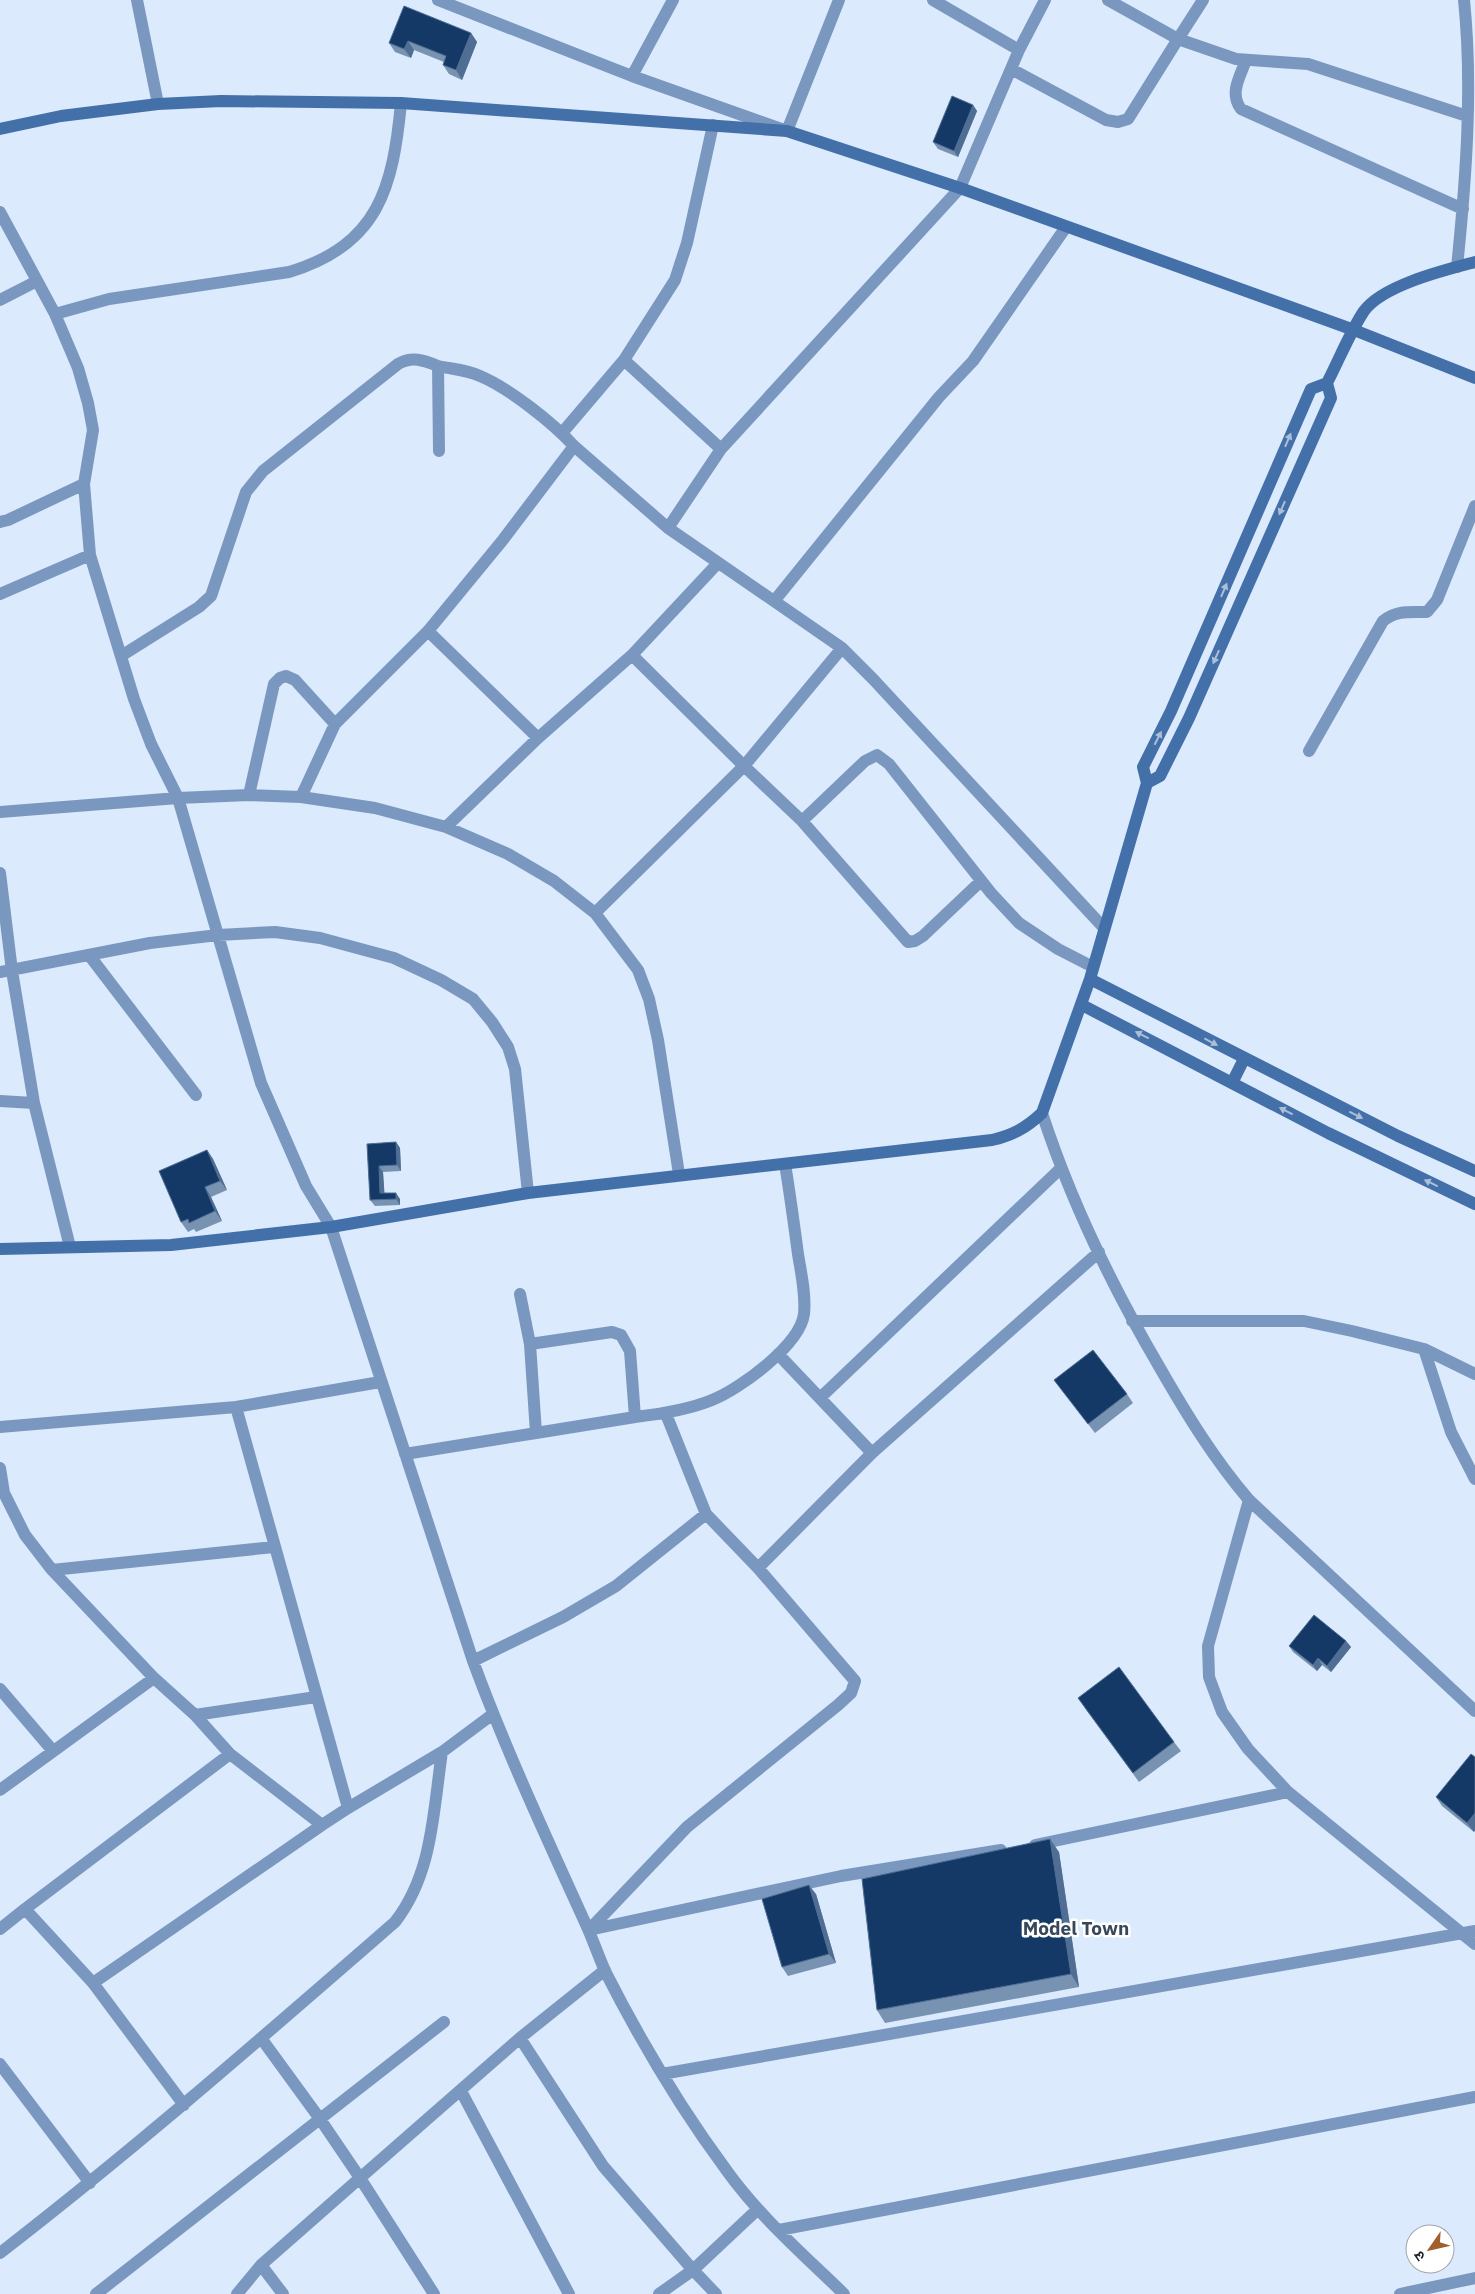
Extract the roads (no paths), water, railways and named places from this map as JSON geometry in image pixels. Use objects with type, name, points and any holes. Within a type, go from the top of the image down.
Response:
[{"type":"main road","points":[[0,129],[60,116],[158,104],[221,101],[401,104],[787,131],[960,188],[1354,330],[1475,378]]},
{"type":"main road","points":[[1147,783],[1160,776],[1189,718],[1331,398],[1327,383],[1364,312],[1374,300],[1387,292],[1475,262]]},
{"type":"main road","points":[[0,1249],[171,1245],[330,1227],[528,1193],[678,1174],[785,1164],[992,1140],[1011,1135],[1027,1127],[1042,1113],[1082,1005],[1147,783],[1143,767],[1171,711],[1311,389],[1327,383]]},
{"type":"main road","points":[[1091,973],[1244,1059],[1398,1136],[1475,1171]]},
{"type":"main road","points":[[1082,1005],[1328,1133],[1475,1204]]},
{"type":"main road","points":[[1232,1083],[1244,1059]]},
{"type":"street","points":[[137,0],[158,104]]},
{"type":"street","points":[[438,0],[632,76],[787,131],[839,0]]},
{"type":"street","points":[[632,76],[673,0]]},
{"type":"street","points":[[933,0],[1018,50]]},
{"type":"street","points":[[668,528],[721,448],[960,188],[1018,50],[1045,0]]},
{"type":"street","points":[[1108,0],[1178,39],[1230,57],[1246,60],[1281,60],[1308,64],[1467,116]]},
{"type":"street","points":[[1011,69],[1106,120],[1118,122],[1128,119],[1203,0]]},
{"type":"street","points":[[1457,267],[1463,209],[1467,116],[1464,0]]},
{"type":"street","points":[[1246,60],[1234,93],[1236,102],[1241,109],[1463,209]]},
{"type":"street","points":[[55,314],[109,299],[289,272],[310,265],[343,246],[365,225],[380,203],[391,175],[397,145],[401,104]]},
{"type":"street","points":[[562,433],[624,360],[664,300],[682,264],[713,125]]},
{"type":"street","points":[[0,212],[55,314],[78,368],[92,430],[84,484],[90,555],[134,699],[151,744],[178,798],[261,1083],[306,1186],[330,1227],[380,1382],[493,1714],[605,1970],[662,2074],[727,2172],[758,2209],[844,2294]]},
{"type":"street","points":[[775,600],[939,397],[973,361],[1066,227]]},
{"type":"street","points":[[0,300],[37,280]]},
{"type":"street","points":[[121,656],[199,607],[211,596],[246,492],[263,471],[398,364],[406,359],[419,359],[438,366],[480,375],[506,390],[562,433],[574,446],[668,528],[842,648],[1104,928]]},
{"type":"street","points":[[624,360],[721,448]]},
{"type":"street","points":[[438,366],[439,451]]},
{"type":"street","points":[[301,797],[335,724],[428,631],[502,541],[574,446]]},
{"type":"street","points":[[0,522],[84,484]]},
{"type":"street","points":[[1309,751],[1383,621],[1391,615],[1400,612],[1427,612],[1437,600],[1475,506]]},
{"type":"street","points":[[0,594],[90,555]]},
{"type":"street","points":[[446,827],[538,738],[632,655],[718,562]]},
{"type":"street","points":[[428,631],[538,738]]},
{"type":"street","points":[[595,913],[744,766],[842,648]]},
{"type":"street","points":[[632,655],[802,821],[908,942],[915,942],[923,936],[981,881]]},
{"type":"street","points":[[249,795],[274,684],[280,678],[286,676],[295,680],[335,724]]},
{"type":"street","points":[[802,821],[865,760],[877,755],[889,764],[981,881],[1019,923],[1091,973]]},
{"type":"street","points":[[0,812],[178,798],[249,795],[301,797],[375,808],[446,827],[508,854],[554,881],[595,913],[638,970],[649,999],[658,1040],[678,1174]]},
{"type":"street","points":[[0,873],[6,971],[34,1103],[70,1246]]},
{"type":"street","points":[[6,971],[150,943],[218,935],[275,932],[320,938],[394,958],[441,980],[473,999],[492,1022],[508,1047],[515,1069],[528,1193]]},
{"type":"street","points":[[89,955],[196,1095]]},
{"type":"street","points":[[0,1101],[34,1103]]},
{"type":"street","points":[[1042,1113],[1060,1169],[1132,1321],[1196,1430],[1224,1470],[1249,1500],[1475,1711]]},
{"type":"street","points":[[405,1454],[635,1417],[666,1414],[713,1400],[739,1385],[778,1354],[797,1332],[804,1315],[804,1290],[785,1164]]},
{"type":"street","points":[[820,1398],[1060,1169]]},
{"type":"street","points":[[758,1568],[872,1453],[1099,1252]]},
{"type":"street","points":[[520,1294],[530,1344],[536,1433]]},
{"type":"street","points":[[1132,1321],[1304,1322],[1352,1331],[1424,1349],[1475,1374]]},
{"type":"street","points":[[530,1344],[612,1332],[621,1335],[630,1351],[635,1417]]},
{"type":"street","points":[[1424,1349],[1452,1432],[1475,1479]]},
{"type":"street","points":[[778,1354],[872,1453]]},
{"type":"street","points":[[0,1427],[236,1407],[380,1382]]},
{"type":"street","points":[[236,1407],[348,1808]]},
{"type":"street","points":[[589,1930],[687,1827],[851,1693],[855,1682],[758,1568],[706,1514],[666,1414]]},
{"type":"street","points":[[0,1468],[2,1495],[25,1535],[52,1570],[154,1678],[195,1715],[230,1754],[322,1825]]},
{"type":"street","points":[[1249,1500],[1208,1646],[1209,1677],[1222,1712],[1248,1750],[1288,1792],[1469,1932],[1475,1944]]},
{"type":"street","points":[[474,1662],[563,1617],[616,1586],[706,1514]]},
{"type":"street","points":[[52,1570],[274,1547]]},
{"type":"street","points":[[0,1790],[154,1678]]},
{"type":"street","points":[[0,1689],[53,1751]]},
{"type":"street","points":[[195,1715],[316,1697]]},
{"type":"street","points":[[93,1983],[322,1825],[442,1752],[493,1714]]},
{"type":"street","points":[[0,2252],[90,2183],[184,2105],[395,1922],[408,1905],[424,1867],[442,1752]]},
{"type":"street","points":[[0,1929],[230,1754]]},
{"type":"street","points":[[589,1930],[841,1876],[1018,1848],[1288,1792]]},
{"type":"street","points":[[25,1909],[93,1983],[184,2105]]},
{"type":"street","points":[[662,2074],[1469,1932]]},
{"type":"street","points":[[237,2294],[261,2265],[462,2091],[520,2038],[605,1970]]},
{"type":"street","points":[[96,2294],[444,2022]]},
{"type":"street","points":[[261,2038],[360,2178],[434,2294]]},
{"type":"street","points":[[520,2038],[603,2166],[716,2294]]},
{"type":"street","points":[[0,2064],[90,2183]]},
{"type":"street","points":[[462,2091],[569,2294]]},
{"type":"street","points":[[779,2230],[1475,2098]]},
{"type":"street","points":[[659,2294],[693,2270],[758,2209]]},
{"type":"street","points":[[261,2265],[283,2294]]},
{"type":"street","points":[[1400,2294],[1475,2278]]},
{"type":"district","name":"Model Town","points":[[1076,1928]]}]
